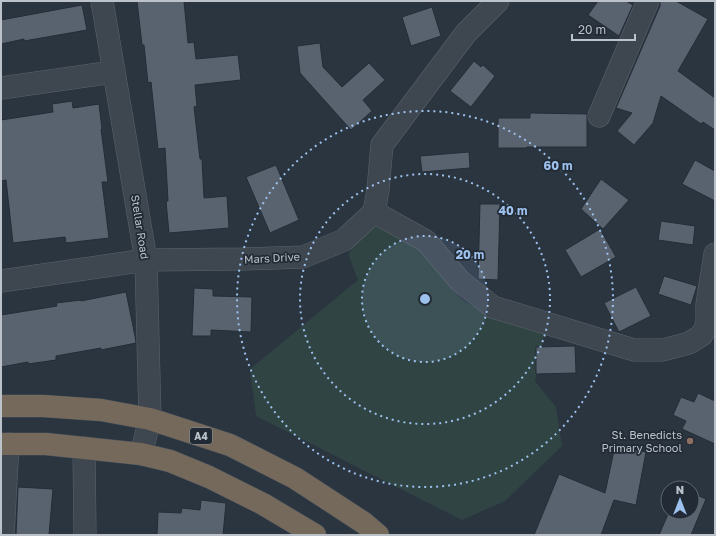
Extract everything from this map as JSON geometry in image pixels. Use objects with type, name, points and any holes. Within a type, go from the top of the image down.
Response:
[{"type":"highway","name":"A4","points":[[1,406],[43,406],[101,410],[150,419],[230,445],[295,478],[364,523],[378,535]]},
{"type":"highway","points":[[5,444],[46,444],[141,454],[170,461],[210,477],[263,504],[315,535]]},
{"type":"street","name":"Stellar Road","points":[[102,1],[146,260],[150,419],[141,454]]},
{"type":"street","points":[[498,1],[466,33],[382,145],[378,190],[374,212],[426,241],[460,281],[493,307],[634,350],[663,350],[689,343],[709,340],[707,304],[715,254]]},
{"type":"street","points":[[599,116],[648,1]]},
{"type":"street","points":[[1,88],[114,72]]},
{"type":"street","name":"Mars Drive","points":[[1,282],[146,260],[303,257],[344,240],[374,212]]},
{"type":"street","points":[[3,535],[5,444]]},
{"type":"street","points":[[84,448],[85,535]]},
{"type":"green space","points":[[373,222],[421,248],[462,300],[485,313],[544,334],[535,381],[556,407],[562,446],[505,501],[462,520],[256,416],[250,369],[358,280],[348,254]]},
{"type":"building","points":[[137,1],[184,1],[188,43],[194,42],[196,59],[238,55],[241,80],[195,85],[197,106],[194,107],[200,159],[202,159],[204,198],[227,196],[229,228],[169,233],[166,201],[168,201],[165,148],[158,149],[151,82],[148,83]]},
{"type":"building","points":[[598,1],[626,1],[633,5],[619,36],[588,15]]},
{"type":"building","points":[[660,1],[676,1],[708,19],[678,71],[715,98],[715,130],[703,122],[701,124],[661,96],[653,123],[634,145],[617,131],[632,113],[616,108],[660,6]]},
{"type":"building","points":[[82,5],[87,30],[24,41],[24,39],[1,44],[1,20]]},
{"type":"building","points":[[432,7],[441,36],[411,46],[402,17]]},
{"type":"building","points":[[320,43],[323,67],[342,87],[369,63],[385,80],[363,100],[372,111],[351,130],[300,73],[297,46]]},
{"type":"building","points":[[474,61],[481,67],[483,65],[495,76],[471,107],[450,91]]},
{"type":"building","points":[[72,101],[73,108],[99,104],[108,182],[102,182],[109,238],[66,243],[65,237],[13,243],[6,180],[1,181],[1,120],[53,112],[52,104]]},
{"type":"building","points":[[530,113],[587,114],[587,147],[498,148],[498,118],[530,118]]},
{"type":"building","points":[[469,152],[470,168],[422,172],[420,156]]},
{"type":"building","points":[[695,160],[715,171],[715,201],[682,184]]},
{"type":"building","points":[[276,165],[299,220],[270,233],[246,177]]},
{"type":"building","points":[[601,179],[629,200],[603,229],[581,209]]},
{"type":"building","points":[[480,204],[500,204],[498,280],[478,279]]},
{"type":"building","points":[[661,221],[695,226],[693,245],[658,240]]},
{"type":"building","points":[[600,229],[616,257],[581,277],[565,250]]},
{"type":"building","points":[[664,276],[697,286],[691,305],[658,294]]},
{"type":"building","points":[[636,287],[651,316],[619,332],[604,303]]},
{"type":"building","points":[[194,288],[213,289],[213,296],[252,297],[251,332],[211,330],[211,336],[192,336]]},
{"type":"building","points":[[126,292],[136,343],[101,350],[101,348],[56,356],[56,360],[28,364],[28,362],[1,367],[1,315],[57,306],[56,303],[81,301]]},
{"type":"building","points":[[575,346],[576,373],[536,374],[536,347]]},
{"type":"building","points":[[698,393],[715,401],[715,444],[682,429],[686,421],[673,415],[681,397],[694,402]]},
{"type":"building","points":[[615,446],[646,452],[636,505],[614,500],[601,535],[534,535],[559,474],[605,493]]},
{"type":"building","points":[[18,487],[53,489],[49,535],[16,535]]},
{"type":"building","points":[[700,496],[706,499],[700,513]]},
{"type":"building","points":[[201,500],[226,503],[223,535],[157,535],[158,512],[181,513],[182,508],[200,510]]},
{"type":"building","points":[[666,520],[697,520],[691,535],[659,535]]},
{"type":"place","name":"St. Benedicts Primary School","points":[[690,441]]}]
